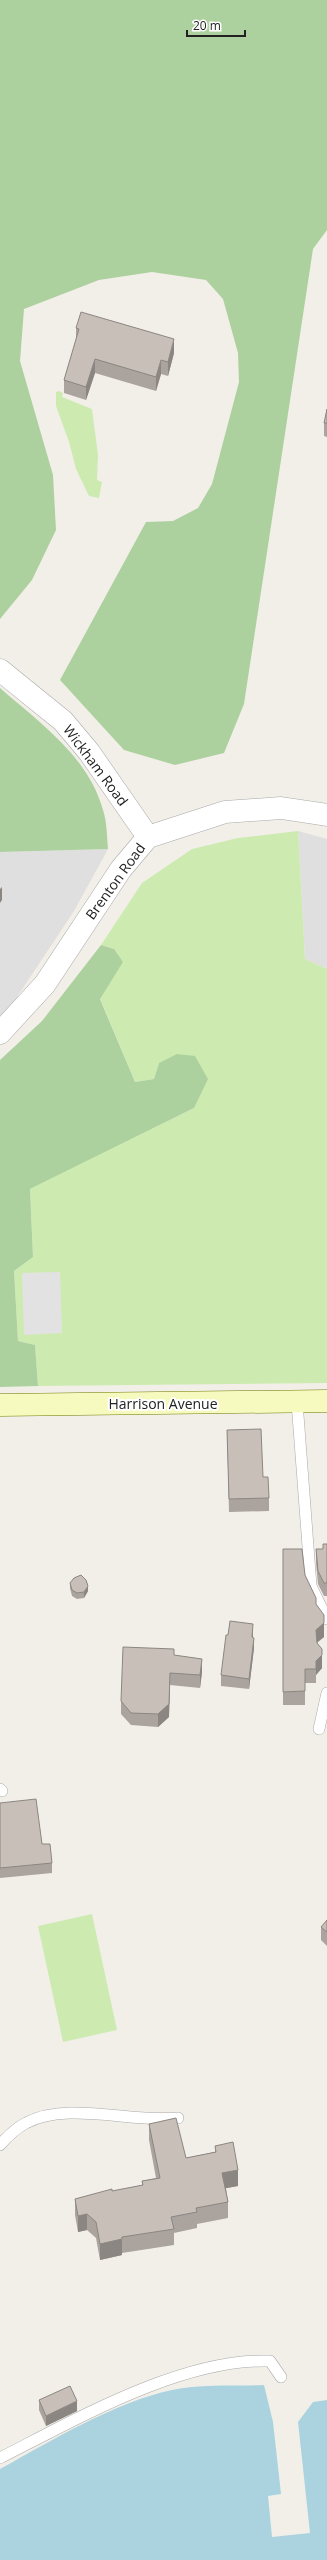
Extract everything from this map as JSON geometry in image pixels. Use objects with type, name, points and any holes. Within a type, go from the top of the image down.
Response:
[{"type":"main road","name":"Harrison Avenue","points":[[0,1404],[327,1401]]},
{"type":"street","name":"Wickham Road","points":[[0,670],[63,721],[89,752],[148,837]]},
{"type":"street","name":"Brenton Road","points":[[0,1033],[45,984],[121,869],[148,837],[225,812],[281,808],[327,815]]},
{"type":"lane","points":[[297,1402],[312,1586],[327,1619]]},
{"type":"lane","points":[[319,1729],[327,1694]]},
{"type":"lane","points":[[0,2145],[25,2123],[48,2115],[77,2114],[157,2120],[178,2118]]},
{"type":"lane","points":[[0,2458],[111,2402],[178,2377],[246,2360],[270,2361],[281,2376]]},
{"type":"shaded area","points":[[298,831],[327,839],[327,969],[305,959]]},
{"type":"shaded area","points":[[108,849],[74,911],[13,1003],[0,1016],[0,852]]},
{"type":"shaded area","points":[[60,1272],[62,1333],[24,1335],[22,1273]]},
{"type":"green space","points":[[0,0],[327,0],[327,230],[313,249],[244,704],[224,753],[175,765],[124,750],[60,680],[146,522],[173,521],[198,508],[212,484],[239,382],[238,353],[223,299],[206,280],[152,272],[99,280],[24,309],[20,361],[53,475],[56,530],[32,580],[0,619]]},
{"type":"green space","points":[[59,391],[63,393],[62,397],[92,409],[98,455],[97,480],[102,482],[99,498],[89,496],[76,469],[69,442],[56,406],[56,392]]},
{"type":"green space","points":[[0,688],[61,742],[86,773],[96,791],[103,810],[108,849],[0,852]]},
{"type":"green space","points":[[298,831],[305,959],[327,969],[327,1383],[38,1386],[35,1345],[18,1341],[14,1271],[33,1257],[30,1189],[194,1108],[159,1063],[154,1079],[135,1082],[100,998],[114,949],[101,945],[142,883],[192,849],[238,838]]},
{"type":"green space","points":[[101,945],[114,949],[123,962],[100,999],[135,1082],[154,1079],[159,1063],[177,1054],[195,1056],[208,1079],[194,1108],[30,1189],[33,1257],[14,1271],[18,1341],[35,1345],[38,1386],[0,1387],[0,1060],[42,1021]]},
{"type":"green space","points":[[92,1914],[117,2030],[63,2042],[38,1926]]},
{"type":"water","points":[[264,2385],[273,2422],[281,2494],[268,2496],[272,2537],[310,2533],[298,2422],[313,2402],[327,2400],[327,2560],[0,2560],[0,2469],[106,2413],[128,2403],[150,2396],[183,2388]]},
{"type":"building","points":[[81,312],[174,339],[168,362],[161,360],[156,377],[95,359],[86,387],[64,380],[79,329],[76,328]]},
{"type":"building","points":[[327,409],[327,423],[324,423]]},
{"type":"building","points":[[261,1429],[263,1477],[268,1477],[269,1498],[229,1499],[227,1430]]},
{"type":"building","points":[[323,1544],[327,1544],[327,1583],[324,1583],[318,1571],[316,1549],[323,1549]]},
{"type":"building","points":[[283,1549],[302,1549],[305,1575],[316,1598],[316,1604],[324,1615],[324,1623],[316,1630],[317,1643],[322,1649],[322,1655],[316,1661],[316,1669],[305,1669],[305,1691],[283,1692]]},
{"type":"building","points":[[81,1575],[86,1580],[88,1586],[84,1592],[77,1593],[72,1590],[70,1583],[74,1578]]},
{"type":"building","points":[[230,1621],[253,1624],[252,1637],[254,1638],[249,1679],[221,1675],[226,1635],[228,1635]]},
{"type":"building","points":[[123,1647],[174,1649],[174,1655],[202,1659],[200,1675],[170,1673],[169,1704],[158,1714],[131,1713],[121,1701]]},
{"type":"building","points":[[36,1799],[42,1844],[50,1844],[52,1863],[0,1868],[0,1803]]},
{"type":"building","points":[[327,1920],[327,1932],[321,1927]]},
{"type":"building","points":[[176,2118],[186,2158],[216,2152],[215,2146],[233,2142],[238,2170],[222,2173],[228,2202],[196,2208],[197,2212],[171,2217],[174,2229],[122,2237],[122,2239],[100,2244],[96,2222],[87,2214],[78,2216],[75,2199],[112,2189],[112,2191],[143,2185],[142,2181],[160,2178],[149,2124]]},
{"type":"building","points":[[70,2386],[77,2401],[46,2416],[39,2400]]}]
